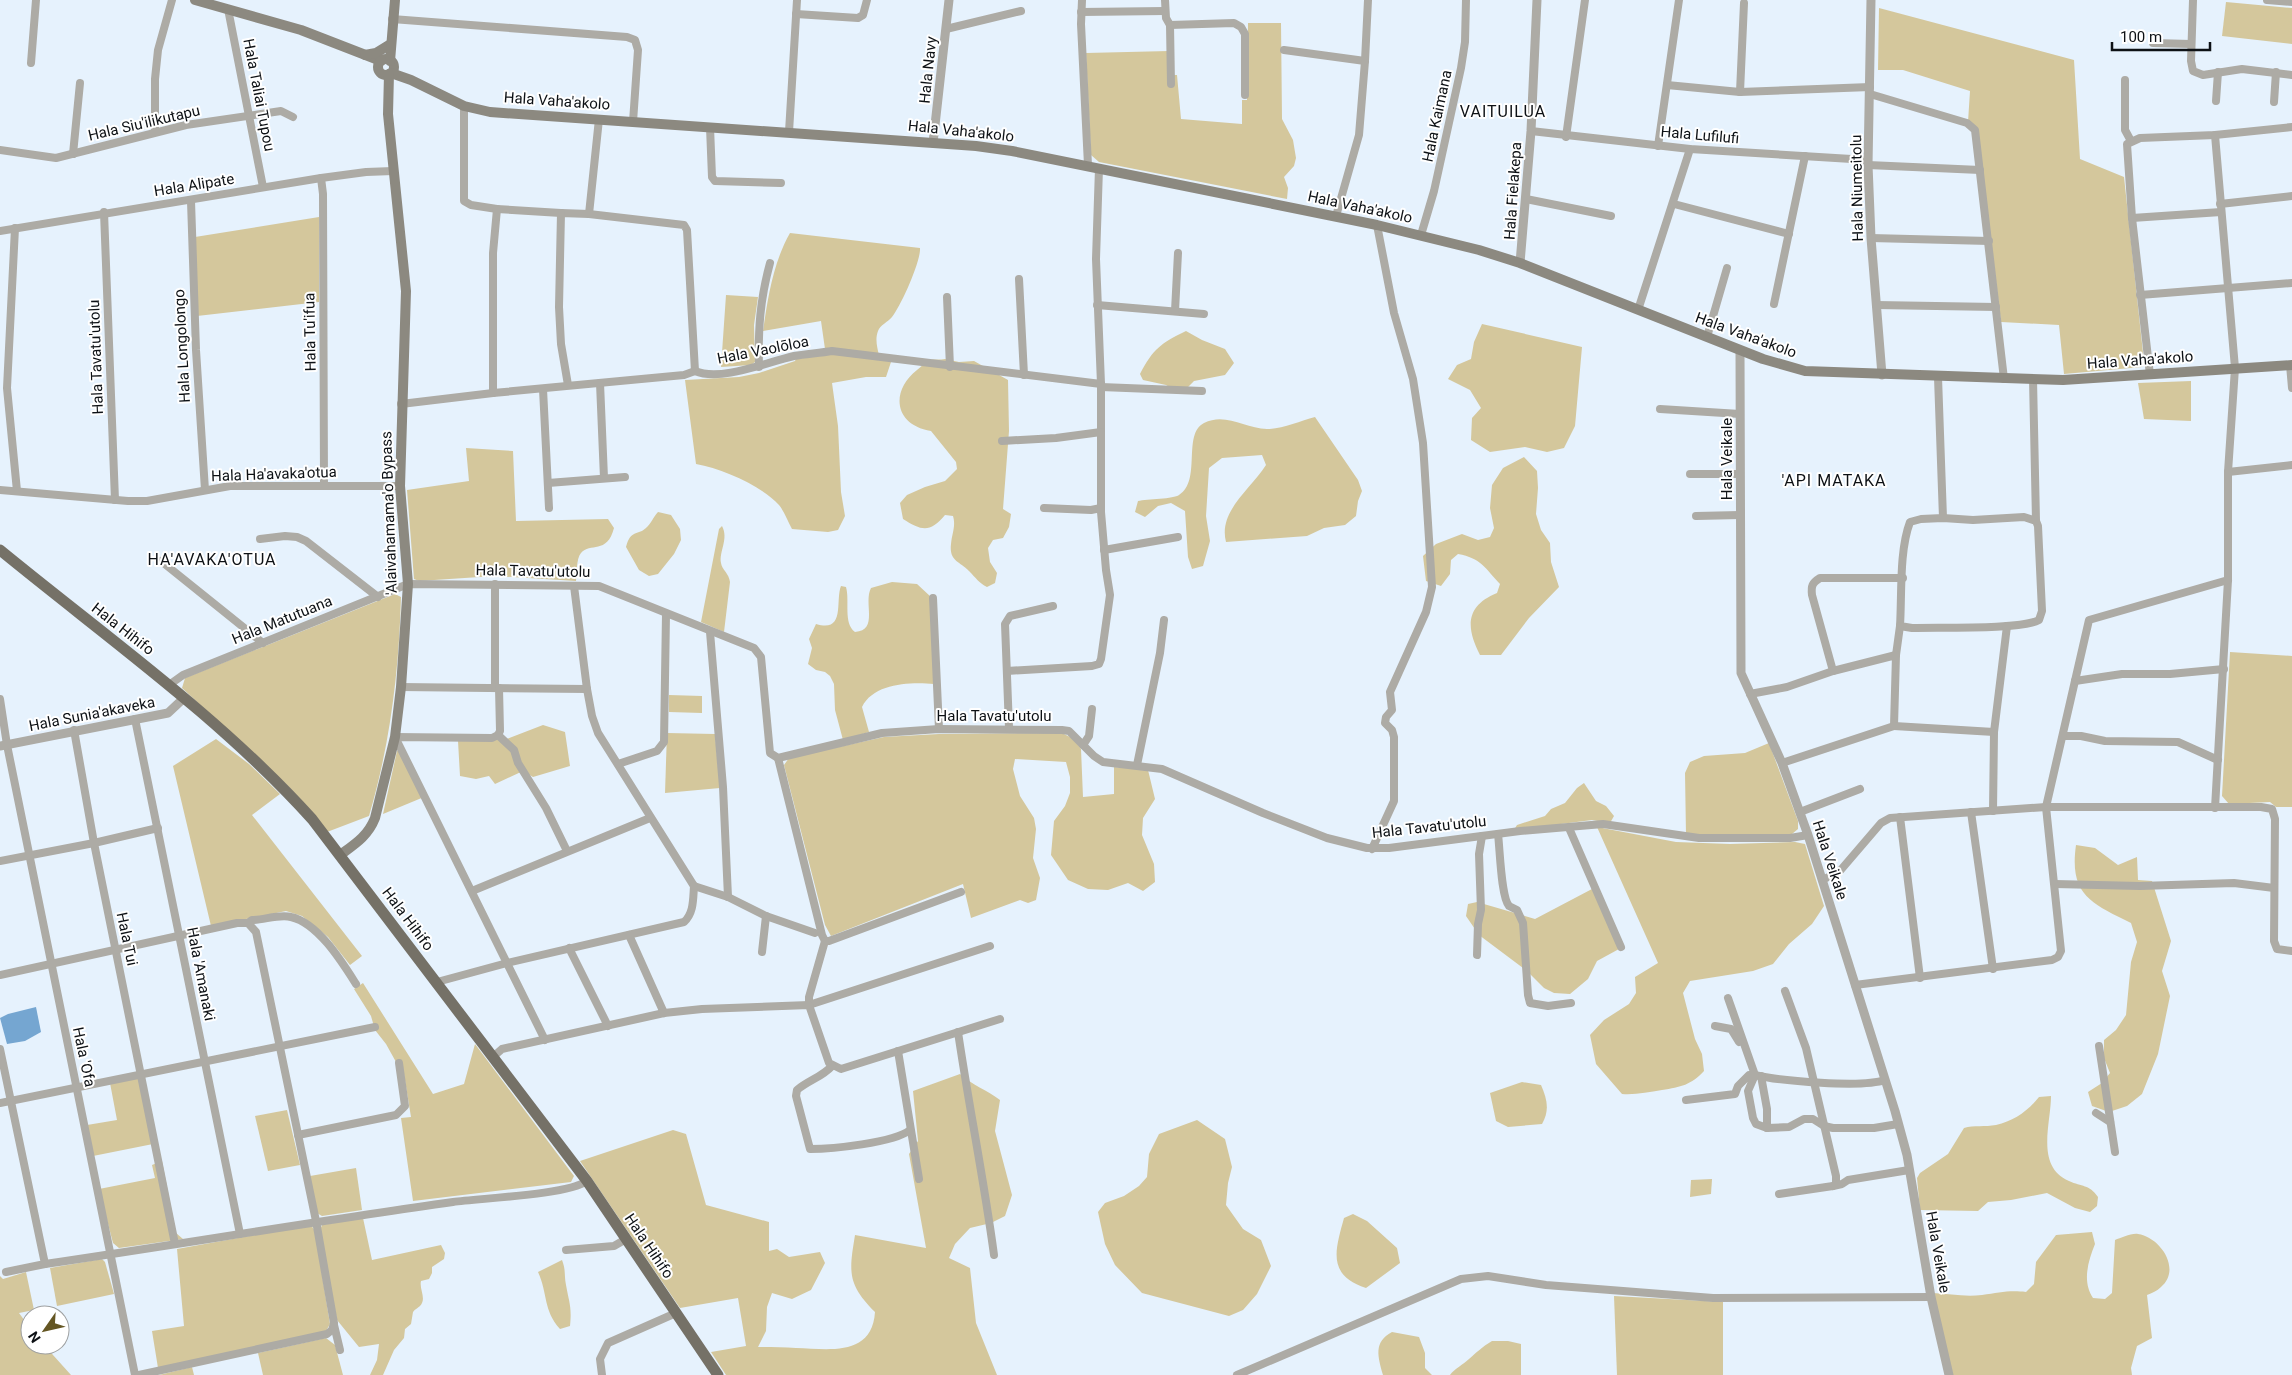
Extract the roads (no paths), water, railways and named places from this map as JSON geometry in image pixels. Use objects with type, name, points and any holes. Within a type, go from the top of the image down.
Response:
[{"type":"main road","name":"Hala Vaha'akolo","points":[[195,0],[301,30],[361,54],[464,106],[490,112],[790,132],[1012,151],[1377,225],[1479,250],[1520,263],[1740,350],[1784,366],[1805,371],[2033,379],[2150,375],[2291,365]]},
{"type":"main road","name":"'Alaivahamama'o Bypass","points":[[340,855],[362,839],[370,829],[378,805],[395,737],[401,687],[408,584],[400,486],[401,404],[406,291],[393,171],[386,67],[395,0]]},
{"type":"main road","points":[[361,54],[376,53],[390,42]]},
{"type":"main road","points":[[387,92],[410,80]]},
{"type":"main road","name":"Hala Hihifo","points":[[0,550],[169,685],[288,792],[340,855],[587,1181],[718,1375]]},
{"type":"street","points":[[31,62],[36,0]]},
{"type":"street","points":[[155,132],[155,79],[158,50],[172,0]]},
{"type":"street","points":[[790,132],[797,0]]},
{"type":"street","points":[[796,14],[858,18],[864,15],[867,0]]},
{"type":"street","name":"Hala Navy","points":[[933,143],[949,0]]},
{"type":"street","points":[[1082,0],[1080,12],[1088,165]]},
{"type":"street","points":[[1165,0],[1166,18],[1170,25],[1171,84]]},
{"type":"street","points":[[1336,216],[1359,135],[1368,0]]},
{"type":"street","name":"Hala Kaimana","points":[[1421,236],[1434,191],[1461,68],[1465,42],[1466,0]]},
{"type":"street","name":"Hala Fielakepa","points":[[1520,263],[1531,131],[1537,0]]},
{"type":"street","points":[[1566,137],[1585,0]]},
{"type":"street","points":[[1658,146],[1679,0]]},
{"type":"street","name":"Hala Niumeitolu","points":[[1872,0],[1868,163],[1871,238],[1882,375]]},
{"type":"street","points":[[2193,0],[2191,44],[2193,72],[2203,75],[2242,69],[2292,75]]},
{"type":"street","points":[[2267,0],[2292,2]]},
{"type":"street","points":[[1740,92],[1744,3]]},
{"type":"street","name":"Hala Taliai Tupou","points":[[228,9],[263,187]]},
{"type":"street","points":[[946,29],[1022,11]]},
{"type":"street","points":[[1080,12],[1165,11]]},
{"type":"street","points":[[392,19],[622,37],[635,40],[638,50],[633,122]]},
{"type":"street","points":[[1170,25],[1234,23],[1241,27],[1245,34],[1245,95]]},
{"type":"street","points":[[2153,44],[2191,44]]},
{"type":"street","points":[[1284,50],[1365,61]]},
{"type":"street","points":[[2216,101],[2218,72]]},
{"type":"street","points":[[2274,102],[2276,72]]},
{"type":"street","points":[[2125,80],[2125,130],[2131,141]]},
{"type":"street","points":[[73,154],[80,83]]},
{"type":"street","points":[[1667,85],[1740,92],[1870,91],[1970,125],[1976,134],[2004,379]]},
{"type":"street","points":[[464,106],[464,201],[471,205],[497,209],[589,214],[684,225],[687,230],[695,371]]},
{"type":"street","name":"Hala Siu'ilikutapu","points":[[0,150],[49,157],[73,154],[155,132],[249,115],[281,112],[293,117]]},
{"type":"street","points":[[589,214],[599,119]]},
{"type":"street","points":[[710,127],[712,177],[716,181],[781,183]]},
{"type":"street","points":[[2150,375],[2126,149],[2131,141],[2140,138],[2215,135],[2292,127]]},
{"type":"street","name":"Hala Lufilufi","points":[[1531,131],[1566,137],[1690,150],[1805,156],[1868,163],[1980,170]]},
{"type":"street","points":[[2215,135],[2235,368],[2228,472],[2228,580],[2224,669],[2215,808]]},
{"type":"street","points":[[1638,310],[1690,150]]},
{"type":"street","points":[[1774,304],[1805,156]]},
{"type":"street","points":[[1007,671],[1092,666],[1098,664],[1102,659],[1110,595],[1101,508],[1101,385],[1096,260],[1099,168]]},
{"type":"street","name":"Hala Alipate","points":[[0,231],[104,212],[190,201],[321,178],[366,172],[393,171]]},
{"type":"street","name":"Hala Tu'ifua","points":[[321,178],[323,194],[324,486]]},
{"type":"street","points":[[2132,218],[2220,208],[2292,196]]},
{"type":"street","points":[[1526,199],[1611,216]]},
{"type":"street","name":"Hala Longolongo","points":[[190,201],[196,350],[206,490]]},
{"type":"street","points":[[1674,204],[1789,234]]},
{"type":"street","points":[[493,393],[493,253],[497,209]]},
{"type":"street","name":"Hala Tavatu'utolu","points":[[104,212],[115,500]]},
{"type":"street","points":[[561,213],[559,307],[561,344],[568,385]]},
{"type":"street","points":[[1372,849],[1394,801],[1394,737],[1392,730],[1385,723],[1386,717],[1392,710],[1390,692],[1426,612],[1432,587],[1423,443],[1413,379],[1394,313],[1377,225]]},
{"type":"street","points":[[16,228],[7,388],[17,491]]},
{"type":"street","points":[[1871,238],[1989,241]]},
{"type":"street","points":[[1175,311],[1178,254]]},
{"type":"street","points":[[759,367],[758,327],[770,263]]},
{"type":"street","points":[[1707,337],[1728,268]]},
{"type":"street","points":[[1019,279],[1024,375]]},
{"type":"street","points":[[2140,295],[2292,283]]},
{"type":"street","points":[[947,297],[950,367]]},
{"type":"street","points":[[1097,305],[1204,314]]},
{"type":"street","points":[[1876,305],[1996,307]]},
{"type":"street","name":"Hala Veikale","points":[[1740,350],[1741,673],[1782,763],[1800,812],[1886,1080],[1909,1170],[1931,1297],[1949,1375]]},
{"type":"street","name":"Hala Vaolōloa","points":[[401,404],[568,385],[684,375],[695,371],[702,374],[759,367],[794,356],[832,351],[1101,385],[1202,391]]},
{"type":"street","points":[[2291,365],[2292,388]]},
{"type":"street","points":[[1938,377],[1943,518]]},
{"type":"street","points":[[1900,626],[1912,628],[2007,626],[2032,624],[2039,620],[2042,611],[2038,526],[2036,521],[2033,379]]},
{"type":"street","points":[[600,383],[604,478]]},
{"type":"street","points":[[543,389],[549,508]]},
{"type":"street","points":[[1660,410],[1740,414]]},
{"type":"street","points":[[1002,441],[1056,438],[1100,432]]},
{"type":"street","points":[[2228,472],[2292,465]]},
{"type":"street","points":[[1690,474],[1740,474]]},
{"type":"street","points":[[548,482],[625,477]]},
{"type":"street","name":"Hala Ha'avaka'otua","points":[[0,490],[147,501],[230,486],[400,486]]},
{"type":"street","points":[[1044,508],[1091,510],[1101,508]]},
{"type":"street","points":[[1696,516],[1740,515]]},
{"type":"street","points":[[1894,726],[1896,655],[1900,626],[1904,554],[1910,522],[1921,519],[1943,518],[1973,520],[2024,517],[2036,521]]},
{"type":"street","points":[[260,539],[297,537],[306,541],[378,597]]},
{"type":"street","points":[[1104,550],[1178,537]]},
{"type":"street","points":[[161,561],[263,642]]},
{"type":"street","points":[[1833,671],[1812,595],[1811,587],[1813,582],[1820,578],[1903,578]]},
{"type":"street","points":[[1855,985],[1993,969],[2052,960],[2058,957],[2061,952],[2046,807],[2089,620],[2228,580]]},
{"type":"street","name":"Hala Tavatu'utolu","points":[[408,584],[599,586],[754,648],[761,657],[770,753],[778,758],[882,733],[939,729],[1009,728],[1069,731],[1094,756],[1103,762],[1162,769],[1208,790],[1327,838],[1372,849],[1603,824],[1699,838],[1790,838],[1808,835]]},
{"type":"street","name":"Hala Matutuana","points":[[169,685],[183,675],[408,584]]},
{"type":"street","points":[[495,584],[497,688],[500,731],[498,735],[492,738],[395,737],[472,890],[544,1040]]},
{"type":"street","points":[[574,586],[587,689],[592,716],[598,733],[694,886],[728,897],[766,916],[821,934],[829,941],[961,892]]},
{"type":"street","points":[[933,598],[939,729]]},
{"type":"street","points":[[1009,728],[1005,624],[1010,616],[1053,606]]},
{"type":"street","points":[[618,764],[657,751],[664,742],[666,614]]},
{"type":"street","points":[[1137,765],[1160,653],[1164,620]]},
{"type":"street","points":[[1993,811],[1994,732],[2007,626]]},
{"type":"street","points":[[710,632],[723,787],[728,897]]},
{"type":"street","points":[[1750,694],[1787,687],[1833,671],[1896,655]]},
{"type":"street","points":[[2075,681],[2122,674],[2170,674],[2224,669]]},
{"type":"street","points":[[401,687],[587,689]]},
{"type":"street","name":"Hala Sunia'akaveka","points":[[3,746],[168,712],[184,698]]},
{"type":"street","name":"Hala 'Ofa","points":[[0,699],[3,746],[29,854],[135,1375]]},
{"type":"street","points":[[1083,745],[1089,736],[1092,709]]},
{"type":"street","name":"Hala 'Amanaki","points":[[135,719],[180,935],[203,1061],[240,1234]]},
{"type":"street","points":[[1782,763],[1894,726],[1994,732]]},
{"type":"street","name":"Hala Tui","points":[[74,730],[94,843],[142,1073],[175,1244]]},
{"type":"street","points":[[498,735],[514,750],[518,763],[546,808],[567,851]]},
{"type":"street","points":[[2062,736],[2081,736],[2105,741],[2178,742],[2218,760]]},
{"type":"street","points":[[778,758],[821,934],[809,1005],[829,1063],[841,1070],[1000,1019]]},
{"type":"street","points":[[1800,812],[1860,789]]},
{"type":"street","points":[[1822,880],[1839,872],[1881,823],[1890,818],[2046,807],[2261,807],[2272,809],[2275,819],[2274,941],[2277,949],[2292,951]]},
{"type":"street","points":[[1971,812],[1993,969]]},
{"type":"street","points":[[1900,817],[1920,978]]},
{"type":"street","points":[[472,890],[650,818]]},
{"type":"street","points":[[0,861],[94,843],[158,828]]},
{"type":"street","points":[[1569,828],[1621,946]]},
{"type":"street","points":[[1498,834],[1502,860],[1503,894],[1508,906],[1516,910],[1522,923],[1530,1002],[1548,1006],[1571,1003]]},
{"type":"street","points":[[1477,955],[1478,924],[1481,910],[1479,854],[1482,836]]},
{"type":"street","points":[[2055,884],[2140,886],[2234,883],[2274,888]]},
{"type":"street","points":[[437,982],[507,962],[684,922],[689,918],[691,912],[694,886]]},
{"type":"street","points":[[0,975],[237,923],[292,916],[306,924],[329,945],[356,984]]},
{"type":"street","points":[[762,952],[766,916]]},
{"type":"street","points":[[248,923],[256,932],[278,1046],[316,1221],[340,1350]]},
{"type":"street","points":[[629,935],[664,1013]]},
{"type":"street","points":[[494,1056],[502,1049],[664,1013],[702,1009],[809,1005],[990,946]]},
{"type":"street","points":[[569,948],[608,1026]]},
{"type":"street","points":[[1784,991],[1802,1033],[1836,1176],[1836,1184],[1833,1186]]},
{"type":"street","points":[[1728,998],[1745,1050]]},
{"type":"street","points":[[1715,1026],[1731,1029],[1758,1075],[1767,1109],[1767,1128]]},
{"type":"street","points":[[0,1103],[375,1027]]},
{"type":"street","points":[[958,1032],[971,1120],[983,1172],[994,1255]]},
{"type":"street","points":[[2099,1046],[2115,1152]]},
{"type":"street","points":[[0,1049],[45,1264]]},
{"type":"street","points":[[898,1052],[918,1179]]},
{"type":"street","points":[[298,1135],[396,1115],[401,1112],[405,1106],[399,1063]]},
{"type":"street","points":[[832,1066],[823,1075],[804,1084],[797,1090],[796,1096],[810,1148],[876,1142],[905,1134],[910,1130]]},
{"type":"street","points":[[1686,1100],[1735,1094],[1738,1086],[1749,1075],[1872,1084],[1886,1080]]},
{"type":"street","points":[[1758,1075],[1748,1091],[1750,1108],[1756,1124],[1767,1128],[1789,1127],[1804,1119],[1813,1120],[1833,1128],[1874,1128],[1898,1124]]},
{"type":"street","points":[[2096,1112],[2110,1122]]},
{"type":"street","points":[[1779,1194],[1833,1186],[1848,1180],[1909,1170]]},
{"type":"street","points":[[6,1272],[45,1264],[316,1221],[484,1198],[562,1190],[576,1187],[587,1181]]},
{"type":"street","points":[[566,1250],[614,1246],[626,1239]]},
{"type":"street","points":[[1237,1375],[1461,1279],[1488,1276],[1556,1286],[1714,1298],[1931,1297]]},
{"type":"street","points":[[602,1375],[600,1359],[608,1344],[676,1313]]},
{"type":"street","points":[[139,1375],[327,1334],[332,1330],[334,1323]]},
{"type":"water","points":[[36,1007],[41,1032],[25,1041],[7,1044],[0,1018]]},
{"type":"district","name":"VAITUILUA","points":[[1503,111]]},
{"type":"district","name":"'API MATAKA","points":[[1834,480]]},
{"type":"district","name":"HA'AVAKA'OTUA","points":[[212,559]]}]
